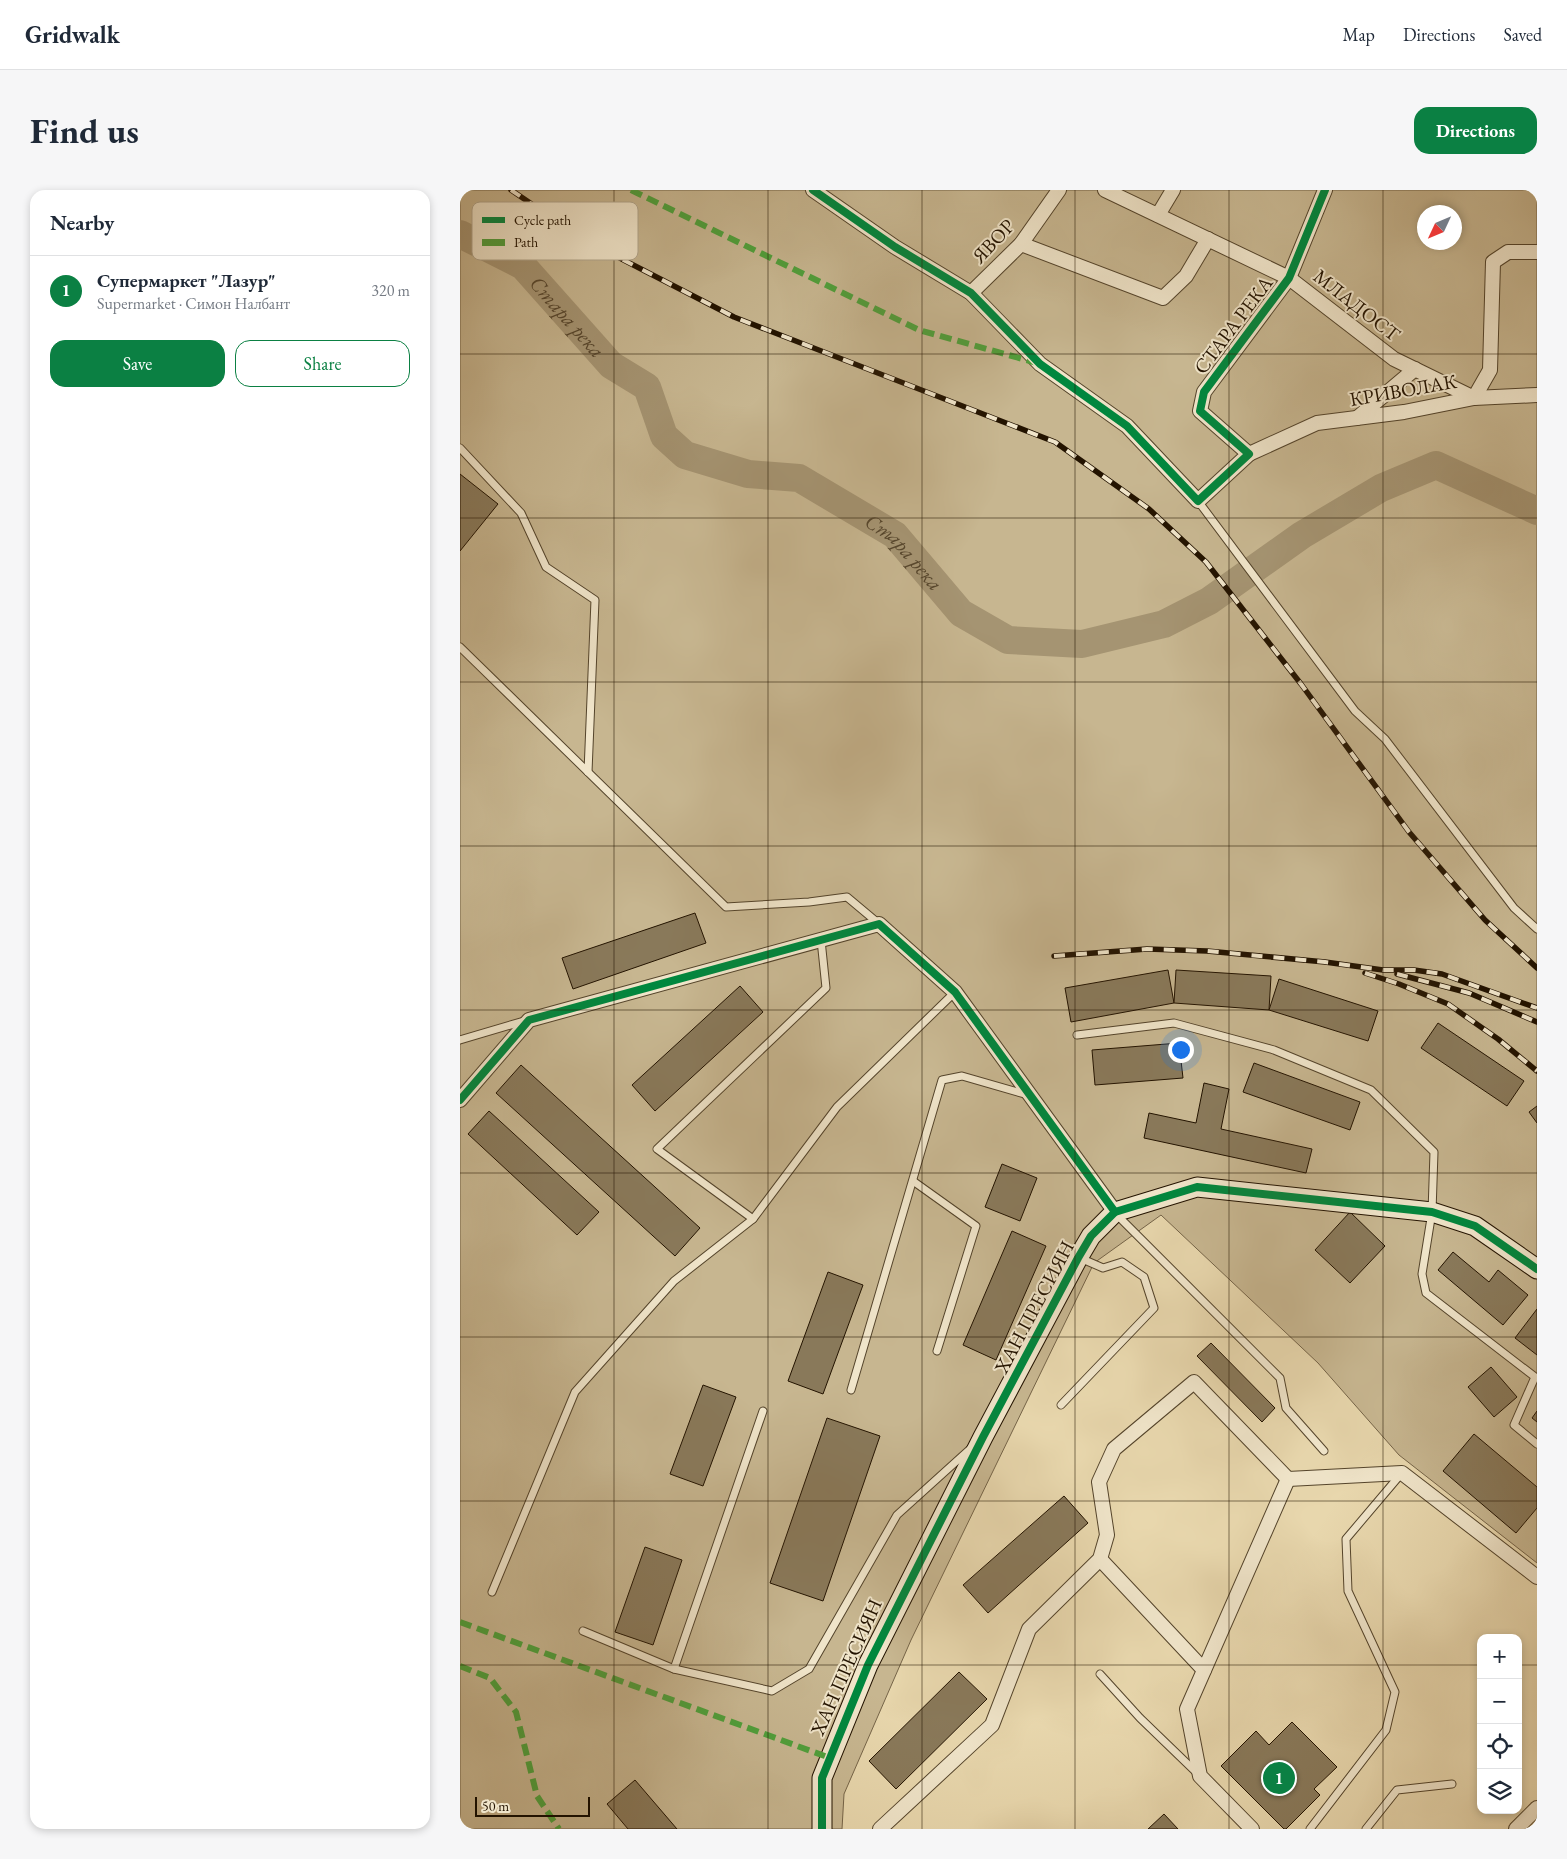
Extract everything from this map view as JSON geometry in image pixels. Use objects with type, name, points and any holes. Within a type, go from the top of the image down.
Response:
[{"type":"street","points":[[813,190],[895,247],[971,293],[1040,364],[1127,426],[1198,501],[1249,454]]},
{"type":"street","name":"ЯВОР","points":[[971,293],[1021,244],[1059,190]]},
{"type":"street","name":"МЛАДОСТ","points":[[1105,190],[1289,278],[1394,359],[1474,398],[1537,395]]},
{"type":"street","points":[[1158,215],[1173,190]]},
{"type":"street","name":"СТАРА РЕКА","points":[[1249,454],[1200,411],[1204,392],[1289,278],[1325,190]]},
{"type":"street","points":[[1021,244],[1163,298],[1186,276],[1208,239]]},
{"type":"street","name":"КРИВОЛАК","points":[[1249,454],[1317,424],[1404,412],[1474,398],[1490,370],[1493,262],[1508,252],[1537,252]]},
{"type":"street","points":[[1357,418],[1415,369]]},
{"type":"street","points":[[460,1100],[529,1020],[878,924],[955,992],[1115,1212]]},
{"type":"street","name":"ХАН ПРЕСИЯН","points":[[822,1829],[822,1778],[868,1665],[983,1437],[1078,1258],[1091,1236],[1115,1212],[1197,1187],[1432,1212],[1475,1226],[1537,1269]]},
{"type":"street","points":[[880,1829],[992,1725],[1028,1630],[1100,1559],[1107,1535],[1099,1482],[1114,1449],[1194,1382],[1288,1479],[1402,1473],[1537,1577]]},
{"type":"street","points":[[1252,1829],[1200,1776],[1187,1709],[1288,1479]]},
{"type":"street","points":[[1100,1559],[1204,1670]]},
{"type":"street","points":[[1516,1829],[1537,1808]]},
{"type":"lane","points":[[460,448],[521,513],[546,567],[595,600],[588,772]]},
{"type":"lane","points":[[1198,501],[1355,710],[1384,739],[1514,908],[1537,929]]},
{"type":"lane","points":[[460,647],[726,907],[809,902],[847,897],[878,924]]},
{"type":"lane","points":[[753,1219],[657,1149],[826,988],[821,939]]},
{"type":"lane","points":[[492,1592],[575,1392],[674,1281],[753,1219],[837,1107],[955,992]]},
{"type":"lane","points":[[460,1040],[529,1020]]},
{"type":"lane","points":[[1077,1035],[1174,1023],[1274,1050],[1371,1090],[1434,1152],[1432,1212],[1422,1274],[1426,1293],[1535,1377],[1514,1425],[1537,1444]]},
{"type":"lane","points":[[851,1390],[942,1080],[962,1076],[1030,1095]]},
{"type":"lane","points":[[913,1181],[976,1226],[937,1351]]},
{"type":"lane","points":[[1115,1212],[1280,1378],[1286,1408],[1324,1452]]},
{"type":"lane","points":[[1061,1405],[1154,1308],[1144,1277],[1122,1262],[1103,1268],[1078,1258]]},
{"type":"lane","points":[[674,1669],[762,1411]]},
{"type":"lane","points":[[583,1631],[674,1669],[772,1691],[809,1669],[898,1515],[983,1437]]},
{"type":"lane","points":[[1310,1829],[1386,1730],[1395,1692],[1348,1591],[1346,1539],[1402,1473]]},
{"type":"lane","points":[[1100,1674],[1140,1718],[1200,1776]]},
{"type":"lane","points":[[1366,1829],[1397,1790],[1452,1784]]},
{"type":"shaded area","points":[[460,190],[1537,190],[1537,1563],[1399,1455],[1318,1363],[1161,1215],[1094,1263],[911,1640],[844,1794],[842,1829],[460,1829]]},
{"type":"building","points":[[460,474],[498,504],[460,551]]},
{"type":"building","points":[[695,913],[706,943],[573,989],[562,958]]},
{"type":"building","points":[[1168,970],[1174,1003],[1071,1022],[1065,988]]},
{"type":"building","points":[[1176,970],[1271,976],[1269,1010],[1174,1003]]},
{"type":"building","points":[[1279,979],[1378,1011],[1368,1041],[1269,1010]]},
{"type":"building","points":[[740,986],[763,1012],[655,1111],[632,1085]]},
{"type":"building","points":[[1438,1023],[1524,1081],[1507,1106],[1421,1048]]},
{"type":"building","points":[[1179,1043],[1183,1078],[1095,1085],[1092,1050]]},
{"type":"building","points":[[1254,1063],[1360,1102],[1350,1130],[1243,1092]]},
{"type":"building","points":[[521,1065],[700,1228],[675,1256],[496,1093]]},
{"type":"building","points":[[1204,1083],[1229,1089],[1221,1129],[1312,1149],[1306,1173],[1144,1138],[1149,1113],[1196,1123]]},
{"type":"building","points":[[1537,1106],[1537,1123],[1529,1112]]},
{"type":"building","points":[[489,1111],[599,1212],[577,1235],[468,1134]]},
{"type":"building","points":[[1002,1164],[1037,1178],[1020,1221],[985,1207]]},
{"type":"building","points":[[1350,1212],[1385,1246],[1350,1283],[1315,1250]]},
{"type":"building","points":[[1012,1231],[1046,1246],[996,1360],[963,1345]]},
{"type":"building","points":[[1453,1252],[1489,1282],[1498,1270],[1528,1295],[1503,1325],[1438,1270]]},
{"type":"building","points":[[828,1272],[863,1285],[823,1394],[788,1381]]},
{"type":"building","points":[[1537,1309],[1537,1355],[1515,1338]]},
{"type":"building","points":[[1211,1343],[1275,1408],[1262,1422],[1197,1356]]},
{"type":"building","points":[[1491,1367],[1517,1397],[1494,1417],[1468,1387]]},
{"type":"building","points":[[703,1385],[736,1397],[703,1486],[670,1474]]},
{"type":"building","points":[[1537,1411],[1537,1422],[1532,1418]]},
{"type":"building","points":[[827,1418],[880,1436],[823,1601],[770,1583]]},
{"type":"building","points":[[1474,1434],[1537,1487],[1537,1508],[1516,1533],[1443,1471]]},
{"type":"building","points":[[1064,1496],[1088,1523],[988,1613],[963,1585]]},
{"type":"building","points":[[645,1547],[682,1560],[653,1645],[615,1632]]},
{"type":"building","points":[[959,1672],[987,1699],[896,1789],[869,1761]]},
{"type":"building","points":[[1292,1722],[1337,1767],[1314,1789],[1320,1795],[1284,1829],[1221,1766],[1256,1731],[1269,1745]]},
{"type":"building","points":[[635,1780],[677,1829],[628,1829],[607,1804]]},
{"type":"building","points":[[1164,1814],[1178,1829],[1148,1829]]},
{"type":"waterway","name":"Стара река","points":[[460,234],[472,240]]},
{"type":"waterway","name":"Стара река","points":[[511,260],[523,266],[611,365],[647,387],[664,436],[685,455],[748,474],[799,478],[895,535],[961,613],[1008,640],[1082,644],[1164,624],[1209,601],[1302,535],[1381,488],[1436,465],[1537,511]]},
{"type":"railway","points":[[511,190],[529,202]]},
{"type":"railway","points":[[624,260],[734,317],[1055,442],[1149,509],[1206,562],[1301,684],[1409,832],[1485,920],[1537,968]]},
{"type":"railway","points":[[1054,956],[1147,949],[1207,951],[1325,962],[1383,970],[1414,970],[1442,974],[1537,1008]]},
{"type":"railway","points":[[1365,973],[1399,984],[1448,1004],[1498,1039],[1537,1071]]},
{"type":"railway","points":[[1397,974],[1469,993],[1537,1022]]},
{"type":"marked path","points":[[631,190],[919,330],[1037,363]]},
{"type":"marked path","points":[[460,1622],[830,1758]]},
{"type":"marked path","points":[[460,1666],[490,1678],[516,1712],[537,1796],[559,1829]]},
{"type":"cycle path","points":[[813,190],[895,247],[971,293],[1040,364],[1127,426],[1198,501],[1249,454],[1200,411],[1204,392],[1289,278],[1325,190]]},
{"type":"cycle path","points":[[460,1100],[529,1020],[879,924],[955,992],[1115,1212]]},
{"type":"cycle path","points":[[822,1829],[822,1778],[868,1665],[983,1437],[1078,1258],[1091,1236],[1115,1212],[1197,1187],[1432,1212],[1475,1226],[1537,1269]]},
{"type":"place","name":"Супермаркет \"Лазур\"","points":[[1279,1778]]}]
